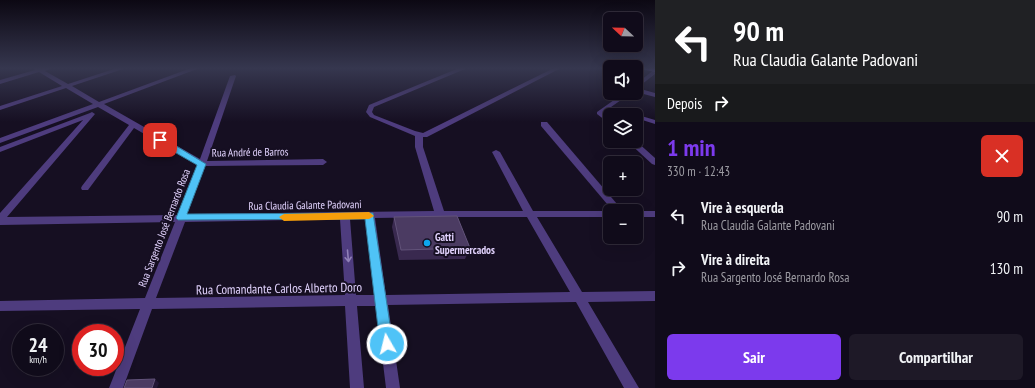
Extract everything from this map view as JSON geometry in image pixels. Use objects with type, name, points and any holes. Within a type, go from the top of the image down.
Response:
[{"type":"street","name":"Rua André de Barros","points":[[66,86],[202,164],[323,162]]},
{"type":"street","points":[[0,108],[66,86]]},
{"type":"street","points":[[0,141],[145,86]]},
{"type":"street","name":"Rua Sargento José Bernardo Rosa","points":[[116,388],[202,164],[229,86]]},
{"type":"street","points":[[419,86],[371,106],[368,112],[372,116],[419,135],[427,134],[521,86]]},
{"type":"street","points":[[643,91],[655,95]]},
{"type":"street","points":[[606,108],[618,100]]},
{"type":"street","points":[[0,150],[106,109]]},
{"type":"street","points":[[603,110],[599,113],[603,116]]},
{"type":"street","points":[[0,220],[92,114]]},
{"type":"street","points":[[643,118],[655,122]]},
{"type":"street","points":[[85,188],[132,124]]},
{"type":"street","points":[[544,124],[612,204]]},
{"type":"street","points":[[419,135],[420,147],[440,214]]},
{"type":"street","points":[[640,148],[655,162]]},
{"type":"street","points":[[496,152],[530,214],[632,388]]},
{"type":"street","points":[[645,153],[655,157]]},
{"type":"street","name":"Rua Claudia Galante Padovani","points":[[0,220],[344,217],[440,214],[603,214]]},
{"type":"street","points":[[643,214],[655,214]]},
{"type":"street","points":[[370,216],[393,388]]},
{"type":"street","points":[[344,217],[357,388]]},
{"type":"street","name":"Rua Comandante Carlos Alberto Doro","points":[[0,306],[655,296]]},
{"type":"building","name":"Gatti Supermercados","points":[[457,216],[470,248],[401,250],[394,217]]},
{"type":"building","points":[[155,379],[152,388],[124,388],[127,380]]},
{"type":"slow traffic","points":[[284,217],[369,216]]},
{"type":"place","name":"Gatti Supermercados","points":[[427,243]]},
{"type":"route","points":[[160,140],[202,164],[181,218],[370,216],[387,344]]}]
